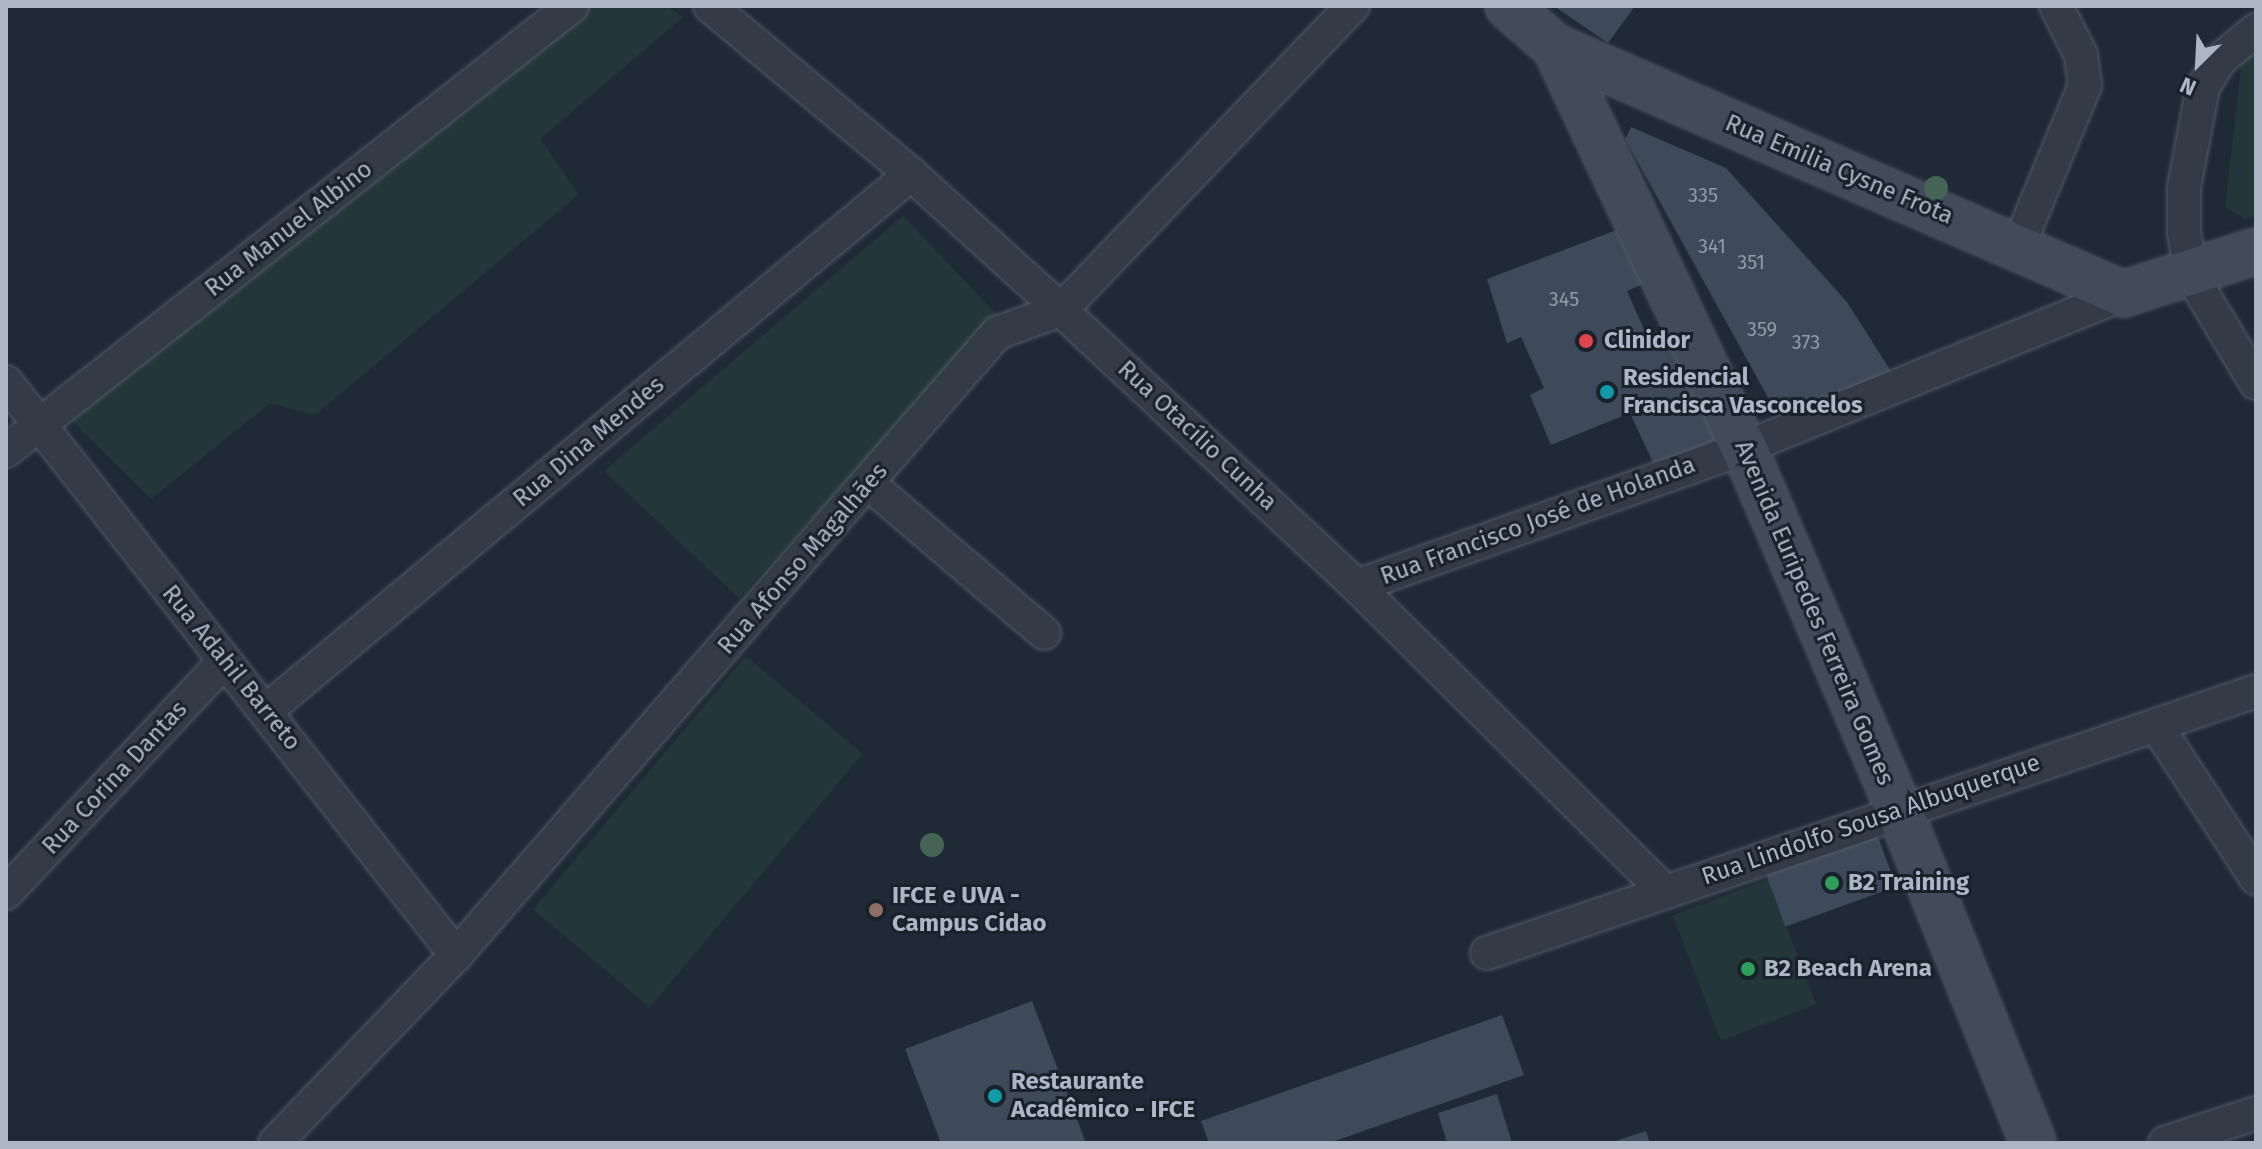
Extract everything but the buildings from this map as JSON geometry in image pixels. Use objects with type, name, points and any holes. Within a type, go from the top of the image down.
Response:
[{"type":"street","name":"Rua Manuel Albino","points":[[6,451],[572,6]]},
{"type":"street","name":"Rua Otacílio Cunha","points":[[710,6],[911,174],[1061,310],[1357,586],[1663,890]]},
{"type":"street","name":"Rua Afonso Magalhães","points":[[275,1143],[456,955],[869,484],[997,333],[1061,310],[1353,6]]},
{"type":"street","points":[[1508,6],[1555,47]]},
{"type":"street","points":[[2018,247],[2085,85],[2081,55],[2056,6]]},
{"type":"street","points":[[2256,30],[2221,59],[2203,87],[2184,188],[2191,275],[2256,383]]},
{"type":"street","name":"Rua Emilia Cysne Frota","points":[[1555,47],[2123,294]]},
{"type":"street","name":"Avenida Euripedes Ferreira Gomes","points":[[1555,47],[1744,448],[1899,809],[2033,1143]]},
{"type":"street","name":"Rua Dina Mendes","points":[[267,710],[911,174]]},
{"type":"street","name":"Rua Francisco José de Holanda","points":[[1357,586],[1744,448],[2123,294],[2191,275],[2256,251]]},
{"type":"street","name":"Rua Adahil Barreto","points":[[6,382],[224,662],[267,710],[456,955]]},
{"type":"street","points":[[869,484],[1044,633]]},
{"type":"street","name":"Rua Corina Dantas","points":[[6,893],[224,662]]},
{"type":"street","name":"Rua Lindolfo Sousa Albuquerque","points":[[1487,953],[1899,809],[2256,691]]},
{"type":"street","points":[[2156,725],[2256,878]]},
{"type":"street","points":[[2165,1143],[2256,1113]]},
{"type":"green space","points":[[573,6],[666,6],[683,17],[540,139],[579,194],[315,415],[270,403],[151,499],[71,420]]},
{"type":"green space","points":[[2256,53],[2256,215],[2245,219],[2225,207],[2242,59]]},
{"type":"green space","points":[[903,216],[998,316],[739,598],[604,471]]},
{"type":"green space","points":[[746,656],[862,754],[650,1007],[533,910]]},
{"type":"green space","name":"B2 Beach Arena","points":[[1768,879],[1816,1004],[1721,1041],[1673,916]]},
{"type":"place","name":"Clinidor","points":[[1586,341]]},
{"type":"place","name":"Residencial Francisca Vasconcelos","points":[[1607,392]]},
{"type":"place","name":"B2 Training","points":[[1832,883]]},
{"type":"place","name":"IFCE e UVA - Campus Cidao","points":[[876,910]]},
{"type":"place","name":"B2 Beach Arena","points":[[1748,969]]},
{"type":"place","name":"Restaurante Acadêmico - IFCE","points":[[995,1096]]}]
